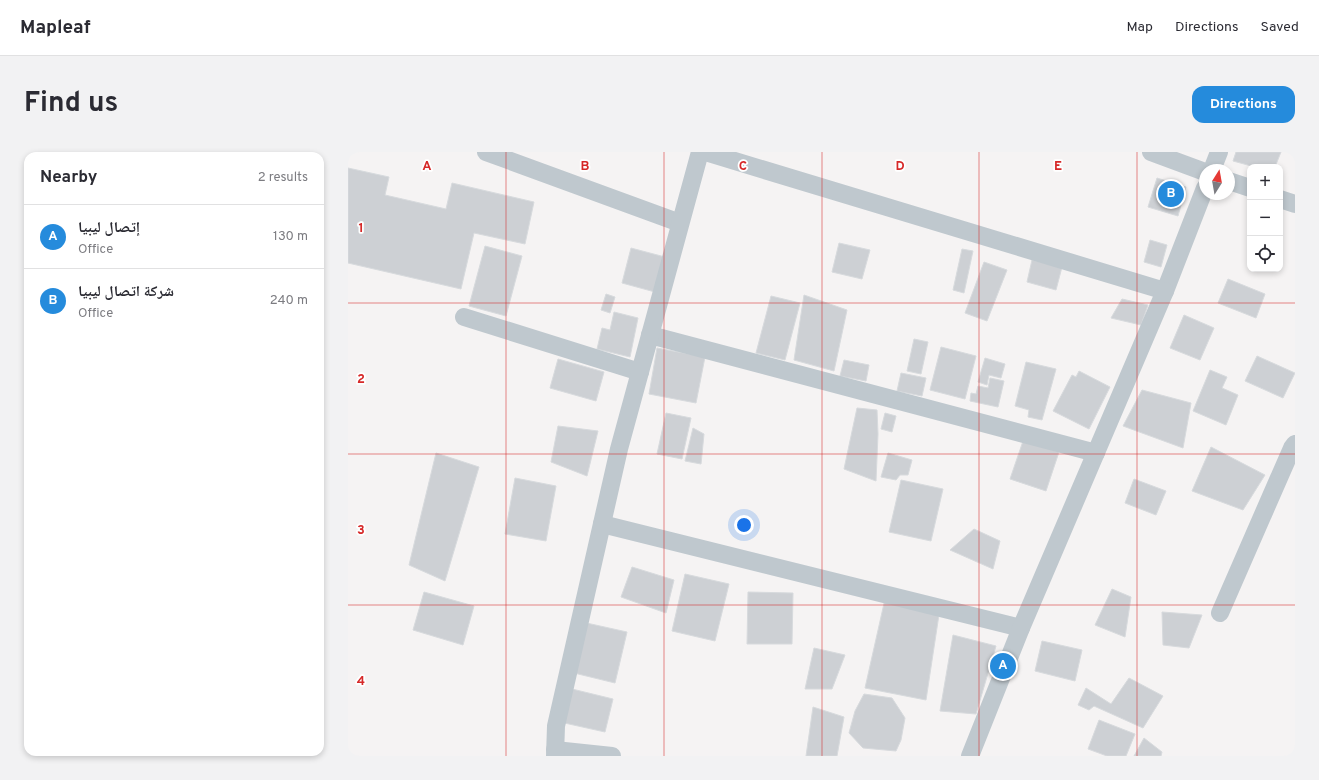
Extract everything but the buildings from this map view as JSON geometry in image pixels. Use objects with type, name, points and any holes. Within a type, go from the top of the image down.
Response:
[{"type":"street","points":[[486,152],[680,223]]},
{"type":"street","points":[[612,756],[555,753],[556,726],[619,449],[700,152]]},
{"type":"street","points":[[705,152],[1165,291]]},
{"type":"street","points":[[1151,152],[1199,170]]},
{"type":"street","points":[[1214,164],[1219,152]]},
{"type":"street","points":[[1235,183],[1247,187]]},
{"type":"street","points":[[970,756],[1021,628],[1165,291],[1200,200]]},
{"type":"street","points":[[1283,200],[1295,204]]},
{"type":"street","points":[[464,317],[640,372]]},
{"type":"street","points":[[650,335],[1096,453]]},
{"type":"street","points":[[1220,613],[1295,444]]},
{"type":"street","points":[[602,524],[1021,628]]},
{"type":"place","name":"شركة اتصال ليبيا","points":[[1171,194]]},
{"type":"place","name":"إتصال ليبيا","points":[[1003,666]]}]
